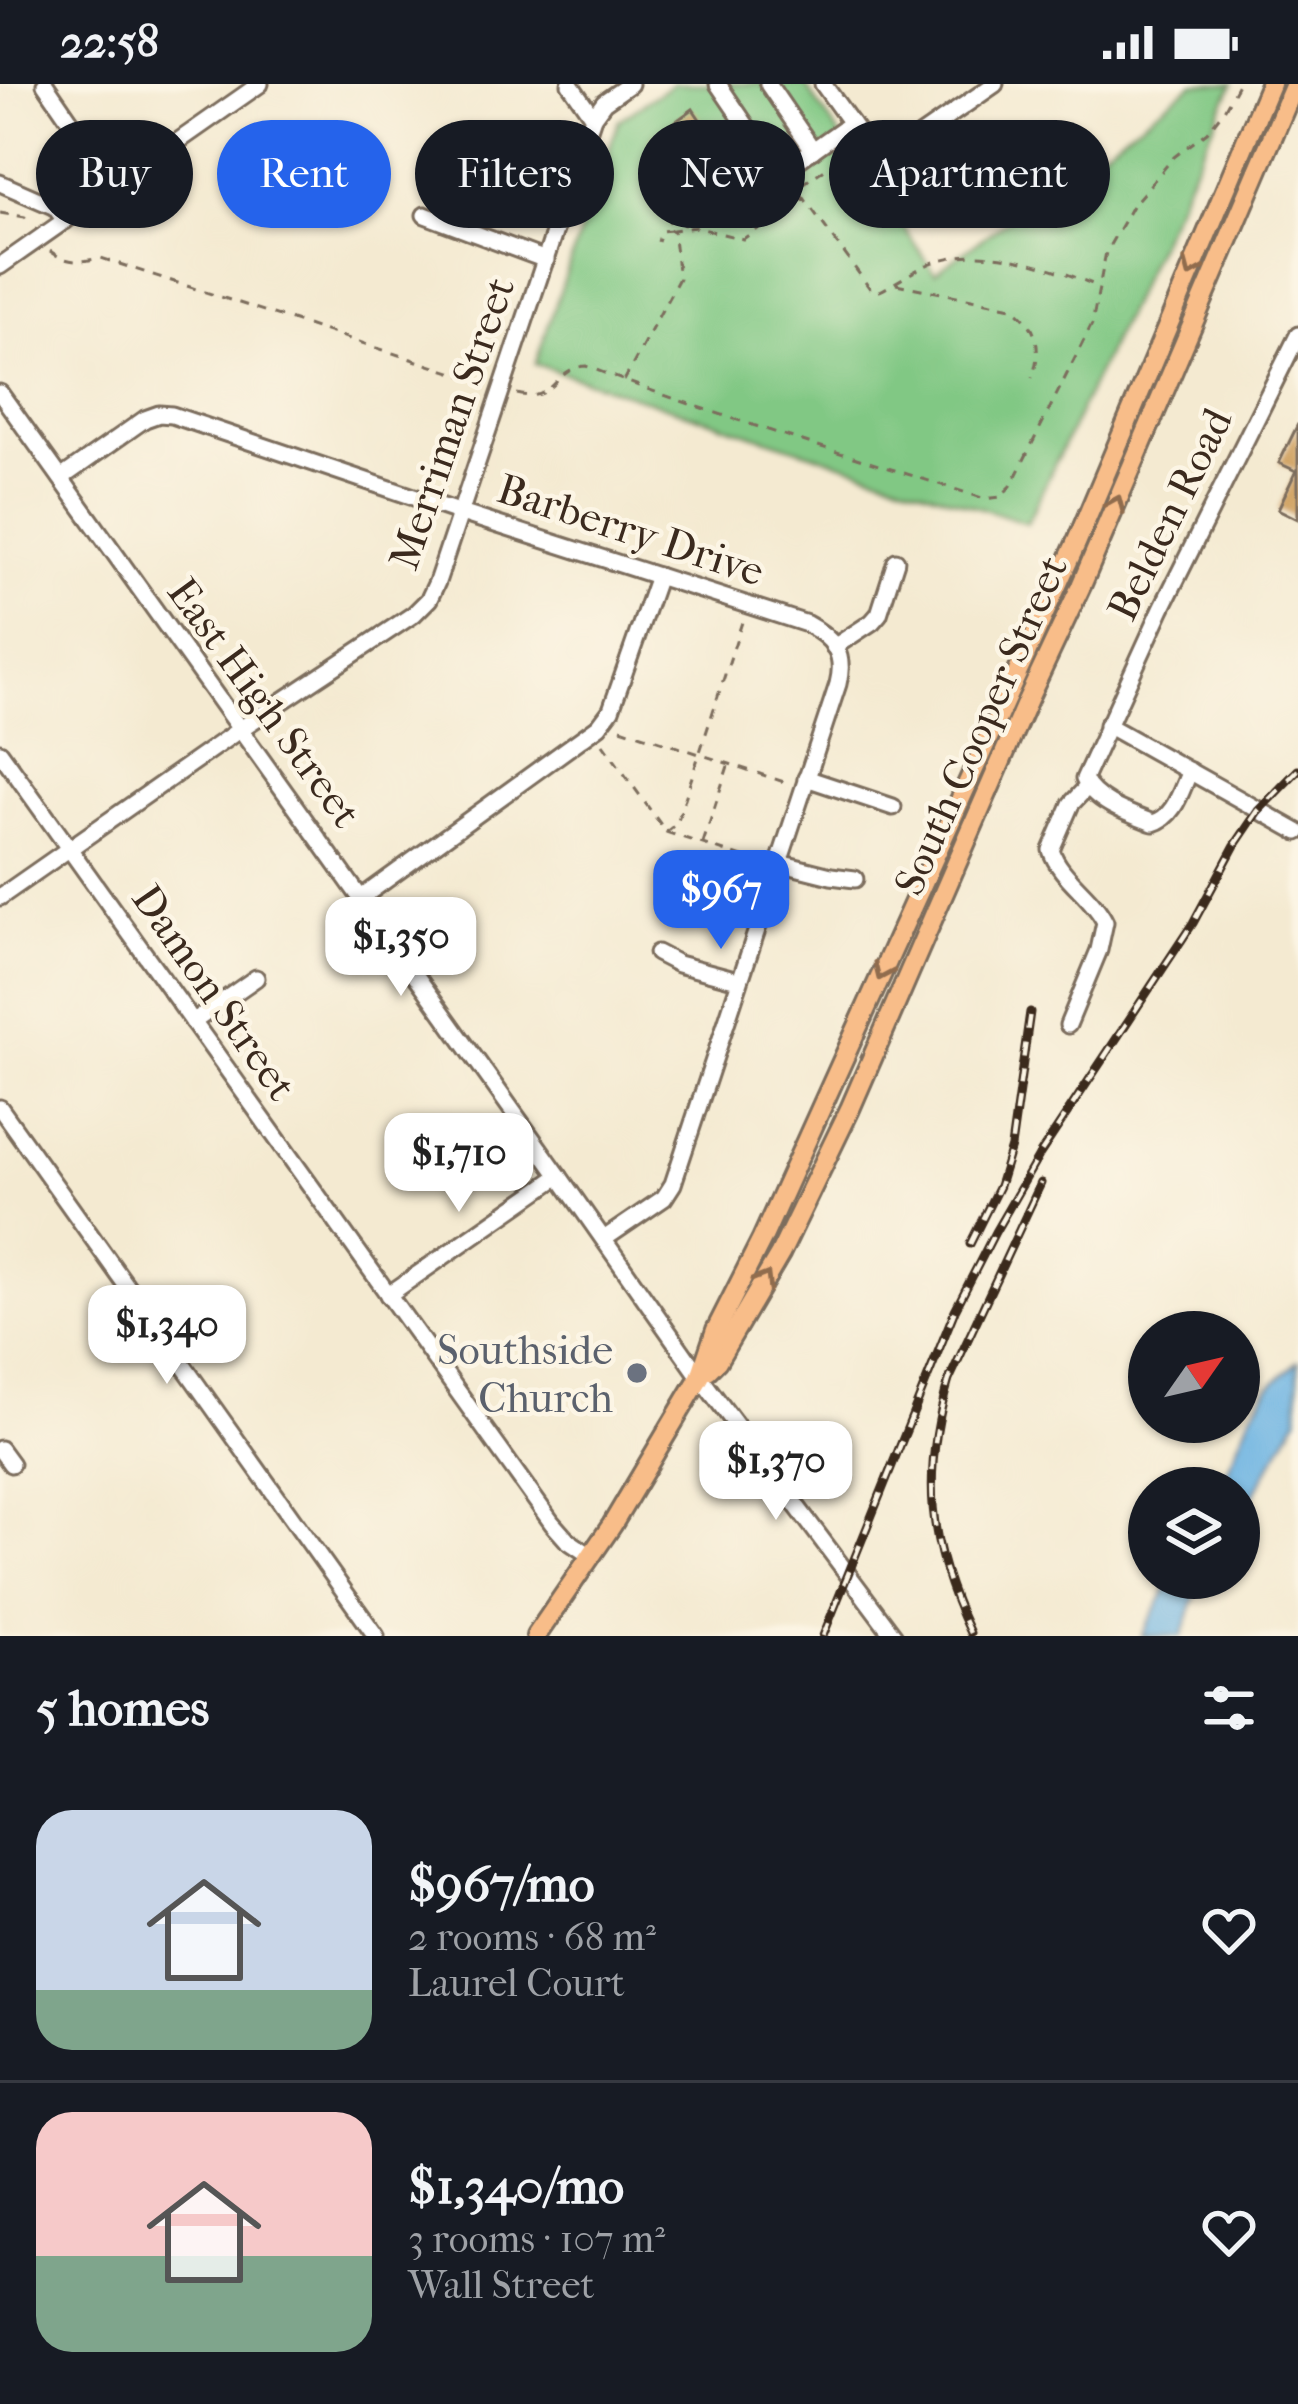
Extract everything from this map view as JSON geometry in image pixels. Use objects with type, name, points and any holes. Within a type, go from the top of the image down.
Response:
[{"type":"main road","name":"South Cooper Street","points":[[536,1636],[592,1556],[700,1377],[716,1330],[1077,541],[1270,84]]},
{"type":"main road","name":"South Cooper Street","points":[[700,1377],[717,1360],[780,1254],[850,1109],[1081,586],[1294,84]]},
{"type":"street","points":[[45,84],[70,120]]},
{"type":"street","points":[[193,131],[260,84]]},
{"type":"street","points":[[570,84],[593,117],[604,102],[629,84]]},
{"type":"street","points":[[718,84],[779,174],[829,138]]},
{"type":"street","points":[[768,84],[813,150]]},
{"type":"street","points":[[823,84],[848,120]]},
{"type":"street","points":[[943,120],[995,84]]},
{"type":"street","name":"Merriman Street","points":[[0,897],[414,614],[429,599],[593,117]]},
{"type":"street","points":[[0,183],[36,199]]},
{"type":"street","points":[[0,266],[54,228]]},
{"type":"street","points":[[460,228],[546,260]]},
{"type":"street","name":"Belden Road","points":[[1068,1025],[1106,922],[1054,861],[1051,850],[1071,804],[1087,787],[1085,772],[1298,334]]},
{"type":"street","name":"East High Street","points":[[0,393],[700,1377],[894,1636]]},
{"type":"street","name":"Barberry Drive","points":[[61,478],[145,419],[172,415],[807,624],[826,634],[837,651]]},
{"type":"street","points":[[604,1239],[664,1198],[673,1184],[770,863],[838,684],[837,651],[879,614],[896,561]]},
{"type":"street","points":[[361,898],[599,726],[611,710],[658,576]]},
{"type":"street","points":[[1107,725],[1298,832]]},
{"type":"street","name":"Damon Street","points":[[0,752],[552,1523],[592,1556]]},
{"type":"street","points":[[1087,787],[1147,821],[1160,822],[1173,808],[1190,771]]},
{"type":"street","points":[[806,778],[893,807]]},
{"type":"street","points":[[770,863],[855,878]]},
{"type":"street","points":[[657,953],[678,964],[738,980]]},
{"type":"street","points":[[193,1022],[256,978]]},
{"type":"street","points":[[0,1108],[376,1636]]},
{"type":"street","points":[[388,1295],[559,1176]]},
{"type":"street","points":[[0,1449],[10,1465]]},
{"type":"path","points":[[520,395],[542,395],[574,366],[586,366],[712,414],[985,499],[1000,496],[1011,486],[1092,324],[1106,252],[1132,206],[1174,157],[1207,132],[1238,84]]},
{"type":"path","points":[[805,199],[871,290],[880,291],[941,260],[990,257],[1022,260],[1099,287]]},
{"type":"path","points":[[0,213],[25,218],[30,224]]},
{"type":"path","points":[[658,242],[661,231],[712,230],[743,238],[758,228]]},
{"type":"path","points":[[624,381],[679,278],[674,230]]},
{"type":"path","points":[[51,252],[79,262],[101,258],[487,384]]},
{"type":"path","points":[[895,284],[1012,307],[1025,317],[1034,334],[1040,356],[1032,378]]},
{"type":"path","points":[[666,832],[676,823],[742,622]]},
{"type":"path","points":[[621,728],[788,784]]},
{"type":"path","points":[[603,744],[666,832],[770,863]]},
{"type":"path","points":[[703,844],[729,764]]},
{"type":"green space","points":[[673,84],[804,84],[829,120],[829,228],[904,228],[935,273],[996,228],[1110,228],[1110,145],[1193,84],[1233,84],[1027,523],[535,364],[582,228],[614,228],[614,135],[619,120]]},
{"type":"water","points":[[1298,1361],[1298,1417],[1260,1484],[1260,1467],[1228,1467],[1239,1443],[1260,1443],[1260,1401]]},
{"type":"water","points":[[1161,1599],[1195,1599],[1182,1636],[1142,1636]]},
{"type":"building","points":[[693,109],[700,120],[678,120]]},
{"type":"building","points":[[1298,424],[1298,519],[1278,509],[1296,471],[1279,463]]},
{"type":"railway","points":[[823,1636],[955,1310],[995,1232],[1040,1154],[1193,923],[1235,845],[1258,811],[1298,770]]},
{"type":"railway","points":[[970,1244],[999,1186],[1011,1147],[1030,1012]]},
{"type":"railway","points":[[970,1633],[945,1570],[933,1509],[940,1414],[949,1380],[1041,1183]]},
{"type":"place","name":"Southside Church","points":[[637,1373]]}]
